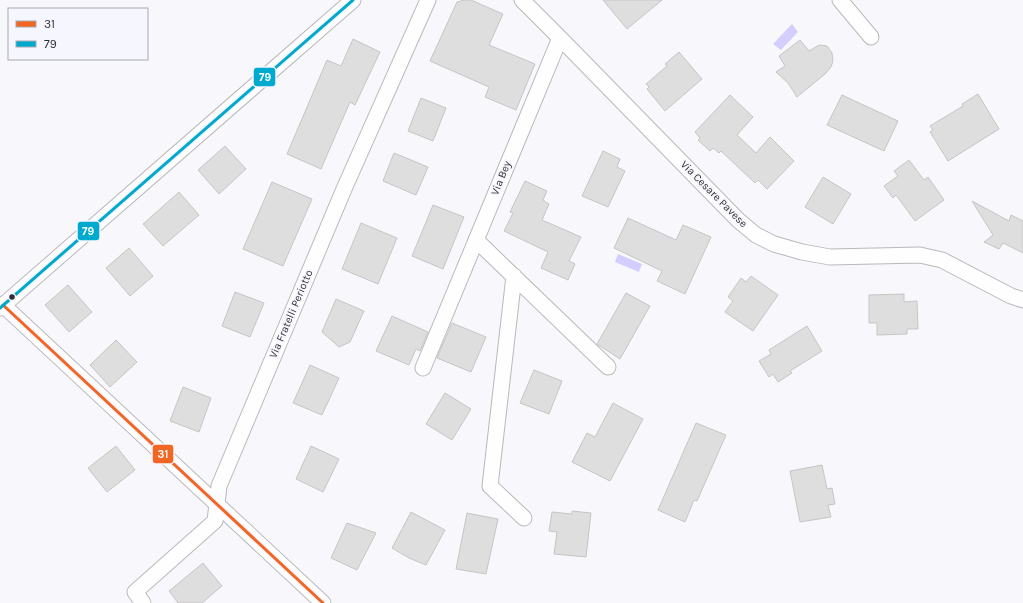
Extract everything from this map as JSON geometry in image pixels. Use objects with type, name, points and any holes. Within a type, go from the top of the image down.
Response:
[{"type":"street","points":[[323,603],[1,306],[352,0]]},
{"type":"street","name":"Via Fratelli Periotto","points":[[143,603],[135,592],[215,521],[219,486],[341,197],[428,0]]},
{"type":"street","points":[[522,0],[560,38]]},
{"type":"street","points":[[840,0],[871,37]]},
{"type":"street","name":"Via Bey","points":[[423,368],[560,38]]},
{"type":"street","name":"Via Cesare Pavese","points":[[560,38],[738,220],[756,235],[774,244],[802,252],[830,257],[920,255],[942,260],[1011,296],[1023,300]]},
{"type":"street","points":[[476,240],[608,367]]},
{"type":"street","points":[[514,276],[490,486],[524,518]]},
{"type":"shaded area","points":[[792,24],[798,32],[781,50],[773,44]]},
{"type":"shaded area","points":[[618,254],[642,264],[639,272],[615,262]]},
{"type":"building","points":[[471,0],[503,14],[489,45],[535,64],[516,110],[485,97],[489,87],[430,61],[457,2]]},
{"type":"building","points":[[603,0],[662,0],[627,29]]},
{"type":"building","points":[[353,39],[380,52],[355,105],[350,102],[321,169],[287,154],[327,60],[341,66]]},
{"type":"building","points":[[800,40],[809,51],[819,45],[827,46],[832,53],[833,61],[831,67],[825,74],[797,97],[788,83],[776,72],[785,66],[779,56]]},
{"type":"building","points":[[679,52],[702,79],[665,111],[647,89],[649,87],[646,84],[667,66],[665,64]]},
{"type":"building","points":[[978,94],[999,129],[948,161],[930,132],[933,130],[930,126],[963,106],[962,104]]},
{"type":"building","points":[[730,95],[753,117],[737,135],[756,153],[770,137],[794,161],[767,189],[758,180],[755,183],[721,151],[719,153],[713,148],[710,151],[698,140],[700,138],[695,132]]},
{"type":"building","points":[[842,95],[898,121],[884,151],[827,125]]},
{"type":"building","points":[[421,98],[446,108],[433,141],[408,131]]},
{"type":"building","points":[[225,146],[246,169],[219,194],[198,170]]},
{"type":"building","points":[[603,151],[620,159],[617,167],[625,171],[608,207],[582,196]]},
{"type":"building","points":[[394,153],[428,167],[416,195],[383,181]]},
{"type":"building","points":[[909,160],[924,180],[928,177],[944,200],[915,221],[896,195],[893,198],[884,186],[898,176],[894,171]]},
{"type":"building","points":[[823,177],[851,194],[833,224],[805,207]]},
{"type":"building","points":[[525,181],[547,191],[543,200],[549,204],[542,220],[581,237],[569,261],[575,264],[568,280],[541,268],[548,252],[504,231],[513,213],[510,212]]},
{"type":"building","points":[[272,182],[312,199],[283,266],[243,249]]},
{"type":"building","points":[[179,192],[199,215],[163,246],[143,224]]},
{"type":"building","points":[[972,201],[1009,221],[1011,215],[1023,221],[1023,253],[1003,243],[999,249],[984,242],[993,235]]},
{"type":"building","points":[[433,205],[464,217],[443,269],[412,256]]},
{"type":"building","points":[[628,218],[676,240],[683,225],[711,237],[685,294],[657,281],[662,271],[614,248]]},
{"type":"building","points":[[361,223],[397,238],[378,284],[342,269]]},
{"type":"building","points":[[129,248],[153,276],[130,296],[106,268]]},
{"type":"building","points":[[751,276],[778,295],[753,331],[725,312],[733,301],[728,297],[741,278],[746,282]]},
{"type":"building","points":[[68,285],[92,312],[69,332],[45,305]]},
{"type":"building","points":[[235,292],[264,303],[250,337],[222,326]]},
{"type":"building","points":[[626,293],[650,306],[620,359],[597,344]]},
{"type":"building","points":[[904,294],[904,302],[917,301],[918,329],[907,329],[907,334],[877,335],[877,323],[869,323],[869,295]]},
{"type":"building","points":[[336,299],[364,311],[350,342],[339,347],[322,332]]},
{"type":"building","points":[[392,316],[428,332],[420,351],[416,349],[409,365],[376,351]]},
{"type":"building","points":[[452,323],[486,337],[471,372],[437,358]]},
{"type":"building","points":[[807,326],[822,351],[790,371],[792,373],[778,382],[773,374],[769,377],[759,361],[771,354],[769,350]]},
{"type":"building","points":[[116,340],[137,362],[110,387],[90,365]]},
{"type":"building","points":[[310,365],[339,378],[322,415],[293,403]]},
{"type":"building","points":[[534,370],[562,381],[549,414],[520,403]]},
{"type":"building","points":[[183,387],[211,398],[199,432],[170,421]]},
{"type":"building","points":[[445,393],[471,409],[452,440],[426,424]]},
{"type":"building","points":[[613,403],[643,419],[610,481],[572,462],[587,433],[595,437]]},
{"type":"building","points":[[696,423],[726,435],[697,501],[694,500],[685,522],[658,510]]},
{"type":"building","points":[[116,446],[135,470],[107,492],[88,468]]},
{"type":"building","points":[[311,446],[339,459],[323,492],[296,479]]},
{"type":"building","points":[[822,465],[827,489],[832,488],[835,504],[828,505],[831,517],[800,522],[790,471]]},
{"type":"building","points":[[572,511],[591,513],[586,557],[554,554],[557,532],[549,531],[552,512],[572,514]]},
{"type":"building","points":[[411,512],[445,530],[426,565],[409,558],[392,548]]},
{"type":"building","points":[[467,513],[498,519],[486,574],[456,569]]},
{"type":"building","points":[[347,523],[376,533],[357,570],[331,558]]},
{"type":"building","points":[[203,563],[222,586],[202,603],[178,603],[169,591]]},
{"type":"transit line","name":"79","points":[[0,308],[353,0]]},
{"type":"transit line","name":"31","points":[[3,305],[323,603]]}]
